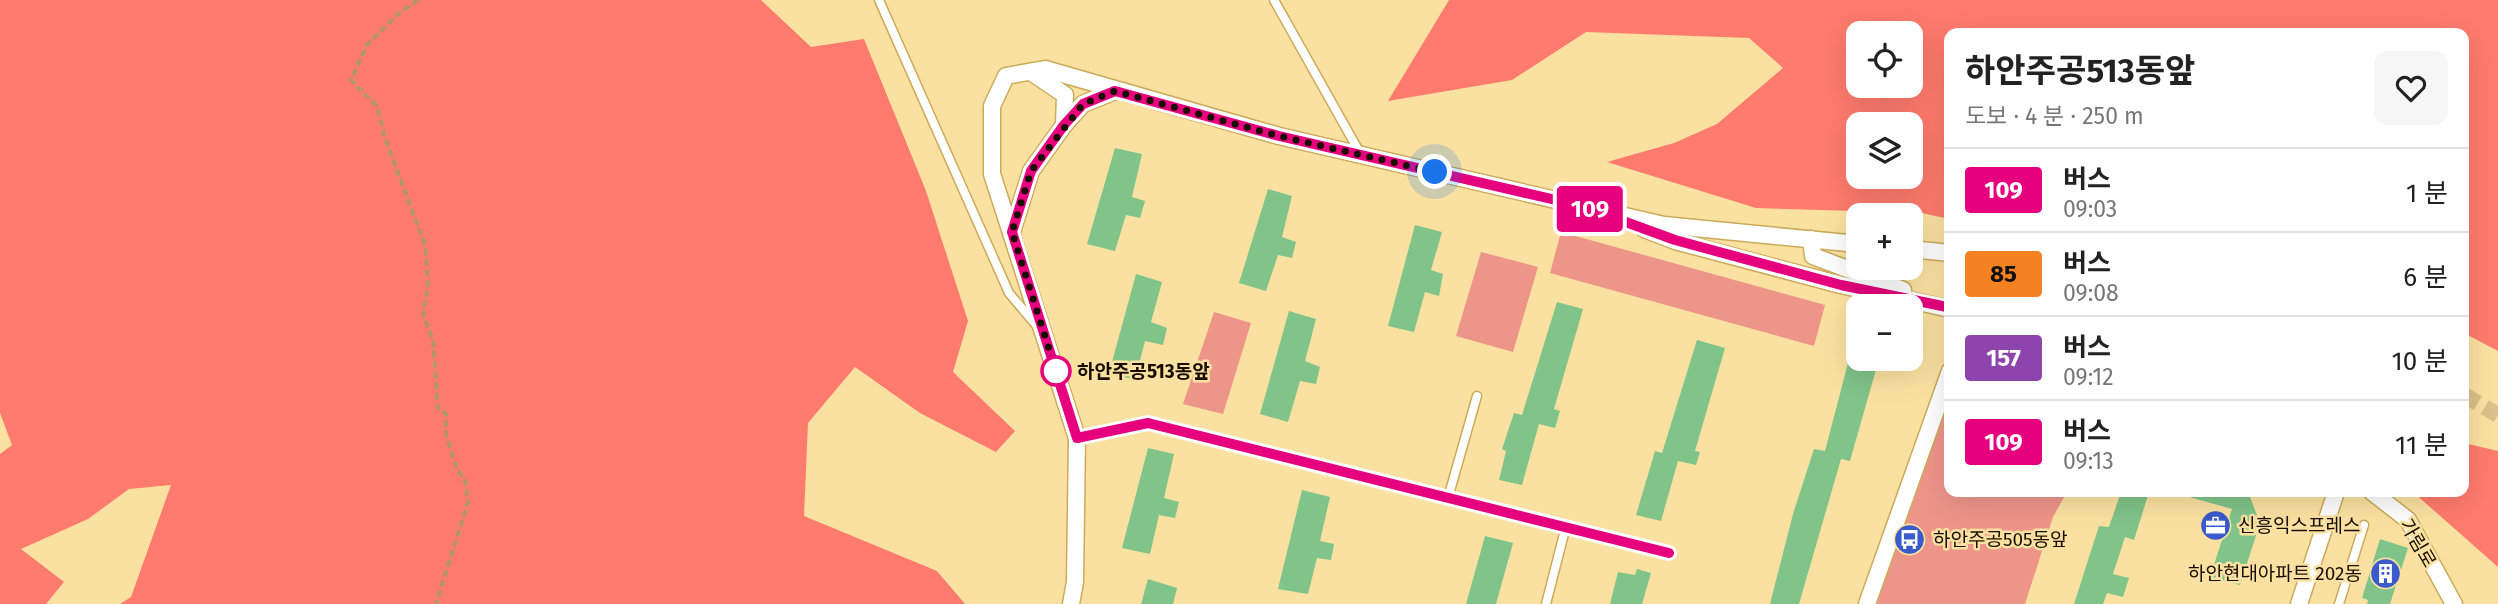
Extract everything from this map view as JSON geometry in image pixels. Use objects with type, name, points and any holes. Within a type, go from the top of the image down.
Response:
[{"type":"street","points":[[1071,604],[1075,582],[1077,438],[992,174],[992,106],[1006,76],[1045,69],[1279,136],[1664,225],[1846,243]]},
{"type":"street","points":[[1031,72],[1065,95],[1064,125]]},
{"type":"street","points":[[1012,232],[1031,171],[1064,125],[1083,104],[1115,91]]},
{"type":"street","points":[[1582,206],[1675,240],[1841,285],[1944,308]]},
{"type":"street","points":[[1811,239],[1813,256],[1944,307]]},
{"type":"street","points":[[1923,250],[1944,252]]},
{"type":"street","points":[[1867,604],[1944,388]]},
{"type":"street","points":[[2299,604],[2334,497]]},
{"type":"street","name":"가림로","points":[[2378,497],[2408,520],[2454,604]]},
{"type":"lane","points":[[879,0],[1009,293],[1045,336]]},
{"type":"lane","points":[[1274,0],[1362,155]]},
{"type":"lane","points":[[1448,498],[1477,396]]},
{"type":"lane","points":[[1077,438],[1148,423],[1669,553]]},
{"type":"lane","points":[[2339,604],[2364,525]]},
{"type":"lane","points":[[1546,604],[1566,526]]},
{"type":"path","points":[[418,0],[398,14],[367,45],[351,80],[377,106],[385,138],[425,245],[428,285],[423,314],[433,341],[435,392],[438,408],[446,414],[446,434],[451,452],[466,481],[468,502],[436,604]]},
{"type":"shaded area","points":[[0,0],[761,0],[811,47],[864,39],[926,191],[968,321],[953,372],[1015,431],[996,452],[920,413],[855,367],[808,423],[804,516],[937,571],[965,604],[120,604],[131,597],[171,485],[129,489],[88,519],[21,549],[64,582],[46,604],[0,604],[0,454],[12,445],[0,413]]},
{"type":"shaded area","points":[[1449,0],[2498,0],[2498,351],[2469,336],[2469,28],[1944,28],[1944,218],[1923,213],[1923,203],[1846,203],[1846,211],[1756,208],[1607,162],[1674,143],[1717,124],[1783,68],[1749,38],[1586,32],[1512,80],[1388,101]]},
{"type":"shaded area","points":[[1561,232],[1825,305],[1814,346],[1550,273]]},
{"type":"shaded area","points":[[1481,252],[1538,267],[1513,352],[1456,336]]},
{"type":"shaded area","points":[[1214,312],[1251,323],[1223,414],[1183,404]]},
{"type":"shaded area","points":[[1944,385],[1944,497],[2064,497],[2053,517],[2025,604],[1867,604]]},
{"type":"shaded area","points":[[2469,444],[2498,451],[2498,567],[2419,497],[2469,497]]},
{"type":"building","points":[[1115,148],[1142,154],[1132,197],[1145,201],[1140,218],[1126,215],[1115,251],[1087,244]]},
{"type":"building","points":[[1268,189],[1292,196],[1282,237],[1296,242],[1292,258],[1278,255],[1266,291],[1239,283]]},
{"type":"building","points":[[1415,225],[1442,232],[1431,270],[1443,274],[1439,296],[1425,292],[1414,332],[1388,326]]},
{"type":"building","points":[[1136,274],[1162,282],[1151,322],[1167,328],[1163,345],[1145,341],[1135,380],[1109,373]]},
{"type":"building","points":[[1557,302],[1583,309],[1554,409],[1560,411],[1555,428],[1539,424],[1522,485],[1499,480],[1506,451],[1502,449],[1514,413],[1522,415]]},
{"type":"building","points":[[1289,311],[1316,319],[1305,361],[1320,367],[1316,384],[1300,381],[1288,422],[1260,414]]},
{"type":"building","points":[[1697,340],[1725,348],[1695,451],[1700,452],[1696,465],[1678,461],[1661,521],[1636,515],[1655,451],[1662,453]]},
{"type":"building","points":[[1846,370],[1876,371],[1850,461],[1841,459],[1799,604],[1770,604],[1793,514],[1814,449],[1825,451]]},
{"type":"building","points":[[1148,448],[1174,454],[1164,498],[1179,502],[1175,518],[1159,515],[1150,554],[1122,548]]},
{"type":"building","points":[[1302,490],[1330,497],[1320,541],[1334,544],[1331,560],[1317,558],[1308,594],[1278,589]]},
{"type":"building","points":[[2119,497],[2147,497],[2134,540],[2125,537],[2113,574],[2129,578],[2123,597],[2107,593],[2103,604],[2074,604],[2099,526],[2109,527]]},
{"type":"building","points":[[2190,497],[2250,497],[2260,523],[2240,585],[2210,577],[2232,509]]},
{"type":"building","points":[[1485,536],[1513,543],[1496,604],[1466,604]]},
{"type":"building","name":"하안현대아파트 202동","points":[[2380,539],[2408,548],[2390,604],[2367,604],[2368,600],[2362,598]]},
{"type":"building","points":[[1637,569],[1651,573],[1642,604],[1610,604],[1618,572],[1635,575]]},
{"type":"building","points":[[1148,579],[1177,588],[1173,604],[1141,604]]},
{"type":"tunnel","points":[[2469,398],[2498,415]]},
{"type":"bus line","name":"109","points":[[1669,553],[1148,423],[1077,438],[1012,232],[1031,171],[1064,125],[1083,104],[1115,91],[1279,136],[1582,206],[1675,240],[1841,285],[1944,306]]},
{"type":"place","name":"하안주공513동앞","points":[[1056,371]]},
{"type":"place","name":"신흥익스프레스","points":[[2215,525]]},
{"type":"place","name":"하안주공505동앞","points":[[1910,539]]},
{"type":"place","name":"하안현대아파트 202동","points":[[2385,573]]},
{"type":"route","points":[[1056,371],[1012,232],[1031,171],[1064,125],[1083,104],[1115,91],[1279,136],[1435,172]]}]
